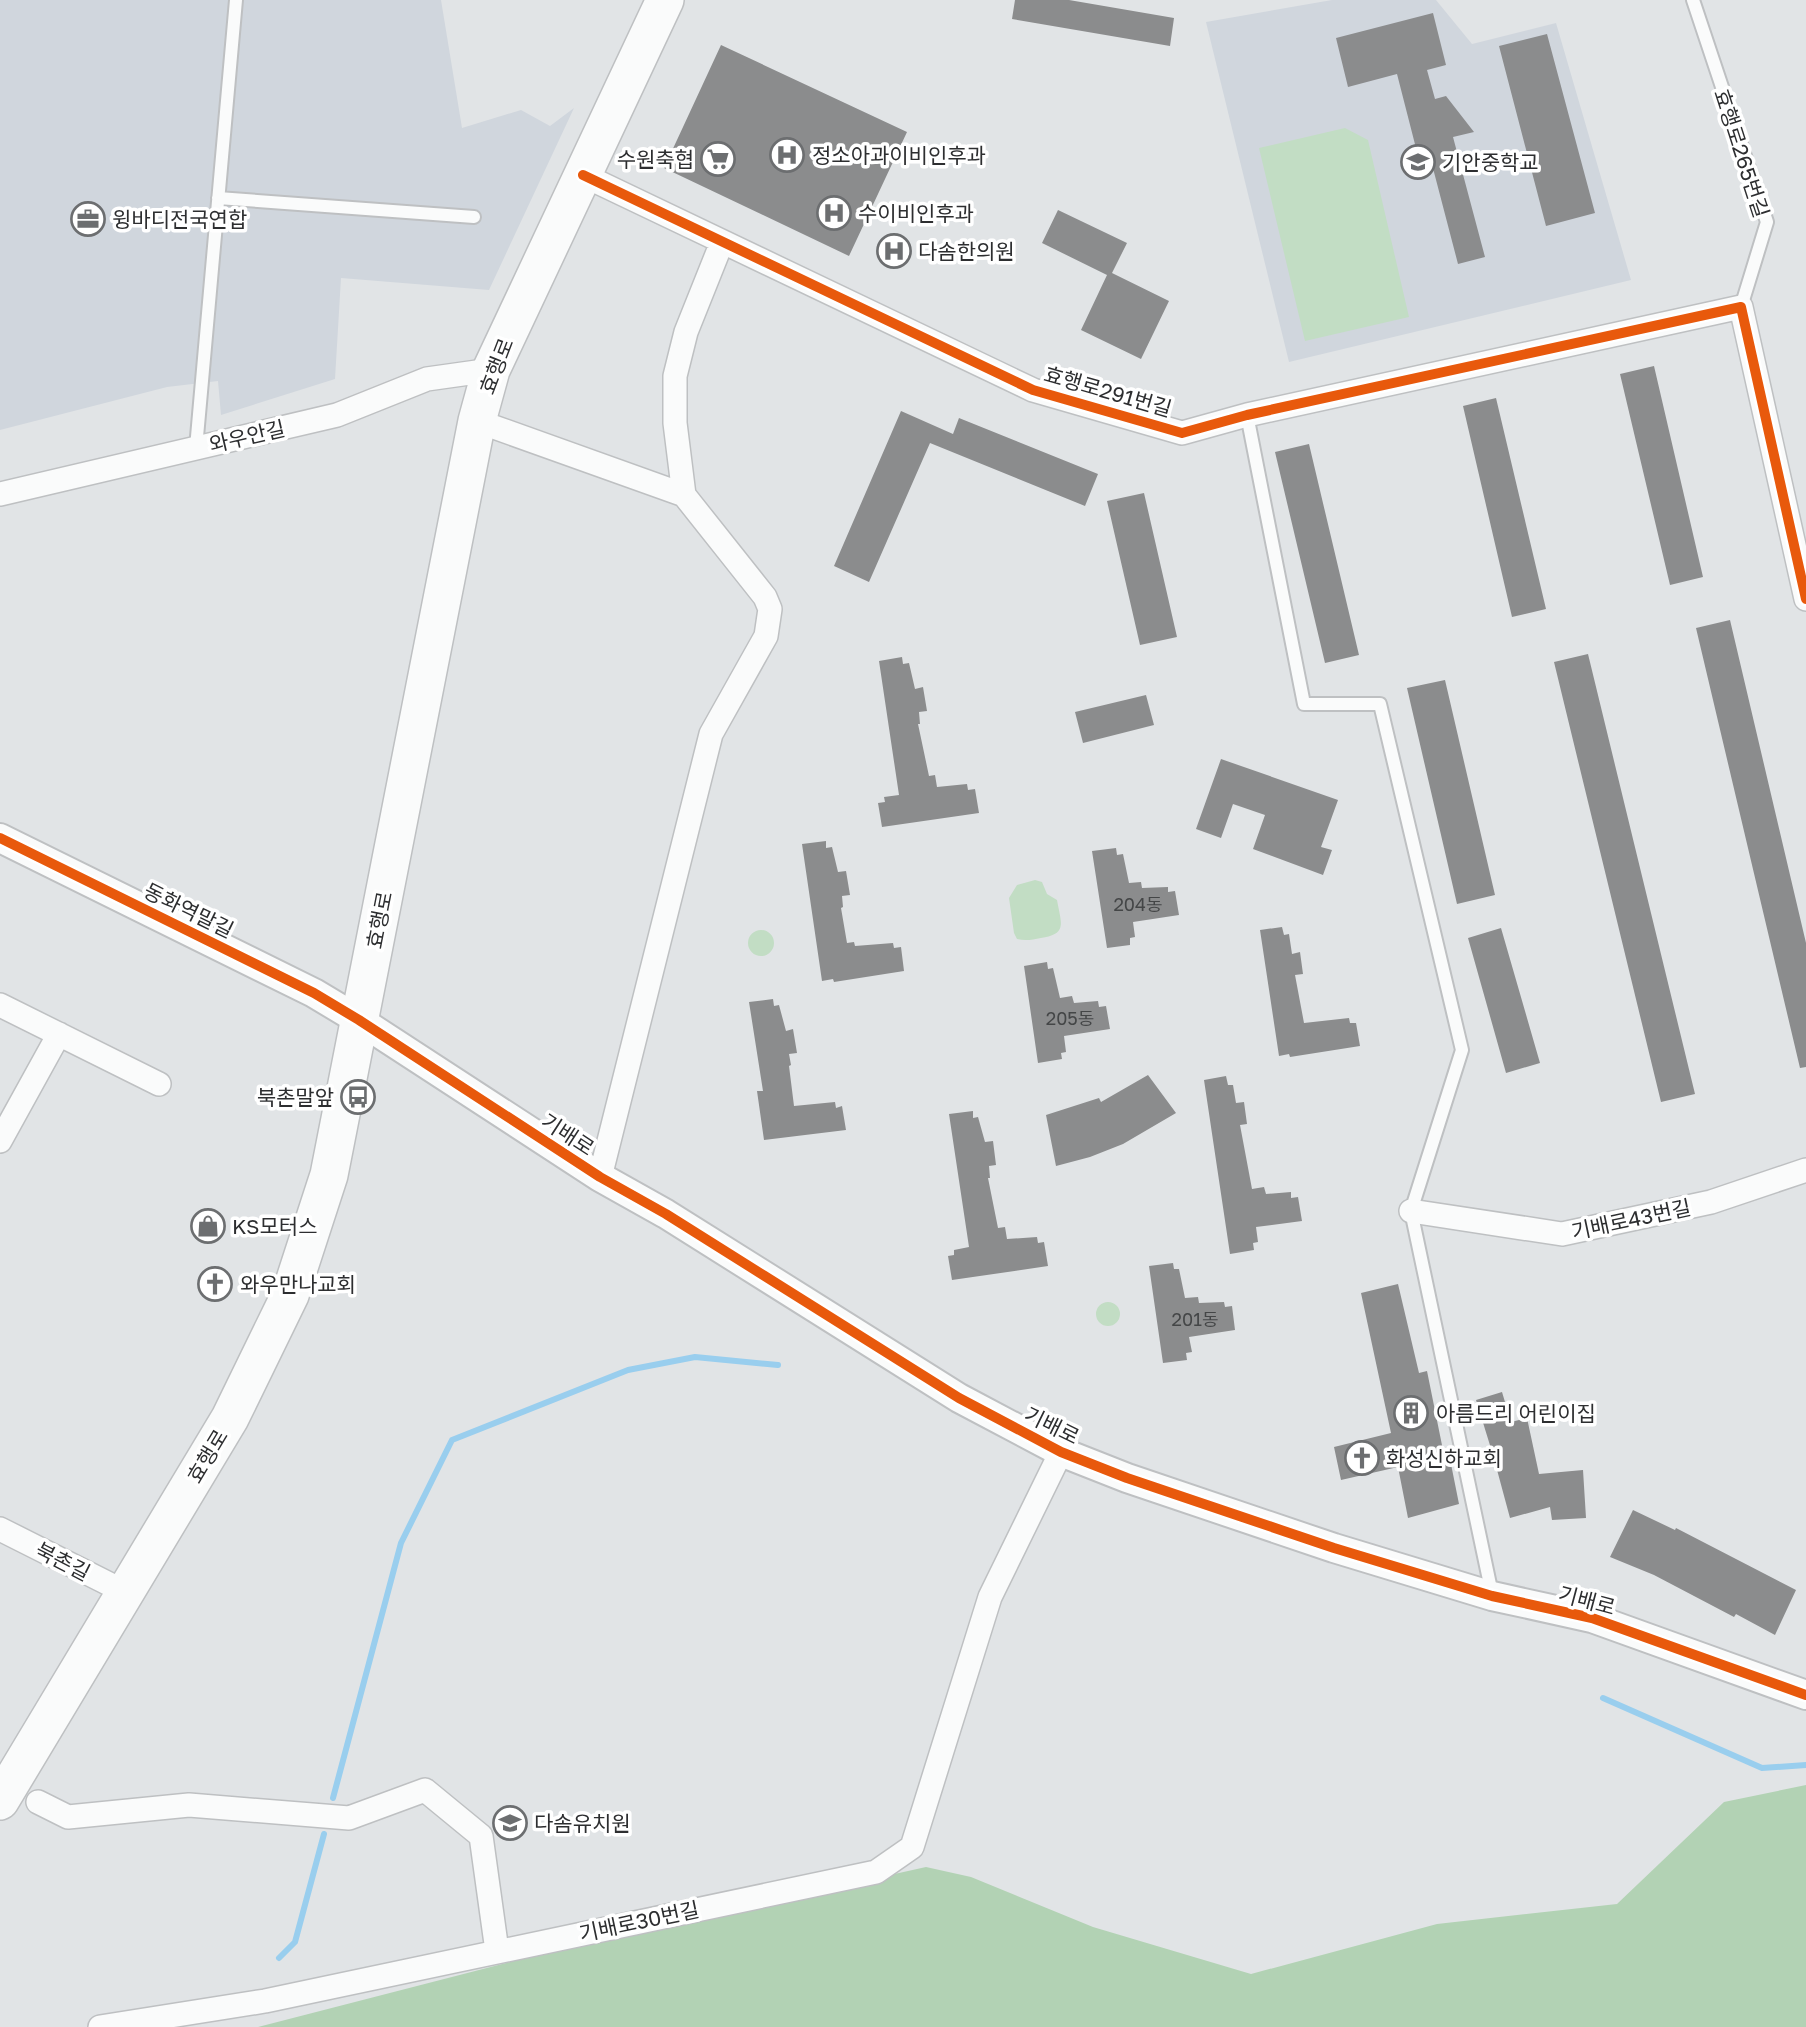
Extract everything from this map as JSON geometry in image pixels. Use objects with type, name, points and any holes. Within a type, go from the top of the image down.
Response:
[{"type":"main road","name":"효행로","points":[[0,1801],[230,1418],[290,1295],[329,1175],[477,421],[491,370],[665,0]]},
{"type":"street","name":"효행로291번길","points":[[583,175],[1033,390],[1182,433],[1247,415],[1741,307]]},
{"type":"street","points":[[477,421],[684,495],[675,423],[675,376],[685,332],[722,242]]},
{"type":"street","points":[[1741,307],[1806,599]]},
{"type":"street","name":"와우안길","points":[[0,494],[337,415],[427,379],[491,370]]},
{"type":"street","name":"기배로","points":[[600,1177],[711,734],[766,636],[770,609],[765,597],[684,495]]},
{"type":"street","name":"동화역말길","points":[[0,838],[314,993],[359,1020]]},
{"type":"street","points":[[0,1005],[159,1084]]},
{"type":"street","name":"기배로","points":[[359,1020],[600,1177],[666,1214],[959,1398],[1061,1452],[1127,1478],[1334,1548],[1492,1596],[1592,1618],[1806,1695]]},
{"type":"street","points":[[0,1141],[59,1034]]},
{"type":"street","name":"기배로43번길","points":[[1411,1211],[1562,1234],[1711,1202],[1806,1170]]},
{"type":"street","name":"기배로30번길","points":[[100,2027],[265,2001],[876,1872],[912,1847],[990,1597],[1061,1452]]},
{"type":"street","name":"북촌길","points":[[0,1529],[125,1592]]},
{"type":"street","points":[[38,1802],[68,1817],[189,1805],[349,1818],[425,1790],[481,1836],[497,1951]]},
{"type":"lane","points":[[196,448],[236,0]]},
{"type":"lane","name":"효행로265번길","points":[[1693,0],[1767,222],[1741,307]]},
{"type":"lane","points":[[218,198],[474,217]]},
{"type":"lane","points":[[1247,415],[1304,704],[1380,704],[1462,1050],[1411,1211],[1492,1596]]},
{"type":"shaded area","points":[[0,0],[441,0],[462,128],[521,110],[550,126],[574,108],[489,290],[341,278],[335,379],[221,415],[218,381],[167,387],[0,430]]},
{"type":"shaded area","name":"기안중학교","points":[[1332,0],[1436,0],[1472,44],[1556,23],[1631,280],[1289,362],[1206,22]]},
{"type":"green space","points":[[1345,128],[1368,140],[1409,317],[1305,341],[1259,148]]},
{"type":"green space","points":[[1035,880],[1042,882],[1047,894],[1057,900],[1061,926],[1050,936],[1017,939],[1009,898],[1017,885]]},
{"type":"green space","points":[[761,930],[770,934],[774,943],[770,952],[761,956],[752,952],[748,943],[752,934]]},
{"type":"green space","points":[[1108,1302],[1119,1309],[1120,1314],[1113,1325],[1108,1326],[1097,1319],[1096,1314],[1103,1303]]},
{"type":"green space","points":[[1806,1785],[1806,2027],[258,2027],[588,1942],[926,1867],[971,1877],[1093,1927],[1251,1974],[1437,1924],[1617,1904],[1724,1802]]},
{"type":"building","points":[[1015,0],[1069,0],[1174,18],[1170,46],[1012,19]]},
{"type":"building","points":[[1433,13],[1446,65],[1427,70],[1435,99],[1446,96],[1474,132],[1453,137],[1485,257],[1458,264],[1429,153],[1418,156],[1397,74],[1348,87],[1336,38]]},
{"type":"building","points":[[1547,34],[1595,213],[1546,226],[1499,46]]},
{"type":"building","points":[[721,45],[907,132],[849,256],[664,168]]},
{"type":"building","points":[[1058,210],[1127,243],[1112,273],[1169,301],[1141,359],[1081,330],[1107,275],[1042,243]]},
{"type":"building","points":[[1654,366],[1703,577],[1670,585],[1620,374]]},
{"type":"building","points":[[1496,398],[1546,609],[1512,617],[1463,406]]},
{"type":"building","points":[[901,411],[953,434],[959,418],[1098,474],[1085,506],[930,443],[869,582],[834,566]]},
{"type":"building","points":[[1309,444],[1359,655],[1325,663],[1275,452]]},
{"type":"building","points":[[1144,493],[1177,637],[1140,645],[1107,501]]},
{"type":"building","points":[[1730,620],[1806,943],[1806,1067],[1800,1068],[1696,628]]},
{"type":"building","points":[[1588,654],[1695,1094],[1661,1102],[1554,662]]},
{"type":"building","points":[[902,657],[903,664],[909,663],[915,689],[923,687],[927,711],[919,712],[918,724],[929,776],[935,775],[937,787],[967,784],[968,790],[975,789],[979,813],[882,827],[878,803],[885,802],[884,797],[899,795],[879,661]]},
{"type":"building","points":[[1445,680],[1495,895],[1457,904],[1407,688]]},
{"type":"building","points":[[1146,695],[1154,725],[1083,743],[1075,712]]},
{"type":"building","points":[[1221,759],[1338,800],[1321,847],[1332,850],[1323,875],[1253,849],[1265,815],[1233,804],[1221,838],[1196,829]]},
{"type":"building","points":[[826,841],[826,848],[832,847],[838,872],[846,871],[850,895],[842,896],[841,908],[847,943],[854,942],[855,946],[893,943],[894,948],[901,947],[904,971],[834,982],[833,979],[822,981],[802,844]]},
{"type":"building","points":[[1116,848],[1117,855],[1123,854],[1129,883],[1141,882],[1142,888],[1168,887],[1168,892],[1175,891],[1179,915],[1133,922],[1135,937],[1130,938],[1130,945],[1107,948],[1092,851]]},
{"type":"building","points":[[1282,927],[1284,935],[1289,934],[1292,954],[1300,952],[1303,974],[1295,975],[1304,1023],[1349,1018],[1350,1023],[1356,1023],[1360,1046],[1290,1057],[1289,1054],[1279,1056],[1260,930]]},
{"type":"building","points":[[1501,928],[1540,1063],[1506,1073],[1468,938]]},
{"type":"building","points":[[1047,962],[1048,969],[1053,968],[1060,998],[1072,996],[1074,1003],[1098,1001],[1099,1007],[1106,1006],[1110,1029],[1064,1036],[1066,1052],[1061,1053],[1062,1059],[1038,1063],[1024,966]]},
{"type":"building","points":[[773,999],[774,1006],[779,1005],[786,1031],[793,1029],[797,1053],[789,1054],[789,1066],[794,1106],[835,1102],[836,1108],[842,1106],[846,1130],[764,1140],[757,1091],[763,1091],[749,1002]]},
{"type":"building","points":[[1148,1075],[1176,1113],[1123,1144],[1056,1166],[1046,1115],[1099,1098],[1101,1102]]},
{"type":"building","points":[[1226,1076],[1228,1085],[1233,1085],[1236,1103],[1244,1102],[1247,1124],[1240,1125],[1252,1189],[1264,1187],[1266,1194],[1291,1192],[1291,1198],[1298,1197],[1302,1221],[1256,1227],[1258,1242],[1253,1243],[1254,1250],[1230,1254],[1204,1080]]},
{"type":"building","points":[[973,1111],[973,1118],[978,1117],[985,1142],[993,1141],[996,1165],[989,1166],[988,1178],[998,1228],[1005,1227],[1007,1239],[1037,1237],[1038,1243],[1044,1242],[1048,1266],[952,1280],[948,1256],[954,1255],[954,1250],[969,1247],[949,1114]]},
{"type":"building","points":[[1173,1263],[1174,1269],[1179,1269],[1185,1298],[1198,1297],[1199,1303],[1224,1302],[1225,1307],[1232,1306],[1235,1330],[1189,1337],[1192,1352],[1186,1353],[1187,1360],[1163,1363],[1149,1266]]},
{"type":"building","points":[[1398,1284],[1419,1373],[1427,1371],[1444,1455],[1449,1454],[1459,1504],[1408,1518],[1398,1467],[1341,1480],[1334,1447],[1391,1433],[1361,1293]]},
{"type":"building","points":[[1502,1392],[1511,1422],[1527,1418],[1539,1474],[1583,1470],[1586,1518],[1552,1520],[1550,1507],[1510,1518],[1476,1400]]},
{"type":"building","points":[[1633,1510],[1675,1530],[1676,1528],[1796,1590],[1775,1635],[1654,1575],[1610,1557]]},
{"type":"waterway","points":[[333,1798],[401,1543],[452,1440],[628,1370],[695,1357],[778,1365]]},
{"type":"waterway","points":[[1603,1698],[1762,1768],[1806,1765]]},
{"type":"waterway","points":[[279,1958],[295,1942],[324,1834]]},
{"type":"cycle path","points":[[583,175],[1033,390],[1182,433],[1247,415],[1741,307],[1806,599]]},
{"type":"cycle path","points":[[0,838],[314,993],[600,1177],[666,1214],[959,1398],[1061,1452],[1127,1478],[1334,1548],[1492,1596],[1592,1618],[1806,1695]]},
{"type":"place","name":"정소아과이비인후과","points":[[787,155]]},
{"type":"place","name":"수원축협","points":[[718,159]]},
{"type":"place","name":"기안중학교","points":[[1418,162]]},
{"type":"place","name":"수이비인후과","points":[[834,213]]},
{"type":"place","name":"윙바디전국연합","points":[[88,219]]},
{"type":"place","name":"다솜한의원","points":[[894,251]]},
{"type":"place","name":"북촌말앞","points":[[358,1097]]},
{"type":"place","name":"KS모터스","points":[[208,1226]]},
{"type":"place","name":"와우만나교회","points":[[215,1284]]},
{"type":"place","name":"아름드리 어린이집","points":[[1411,1413]]},
{"type":"place","name":"화성신하교회","points":[[1362,1458]]},
{"type":"place","name":"다솜유치원","points":[[510,1823]]}]
